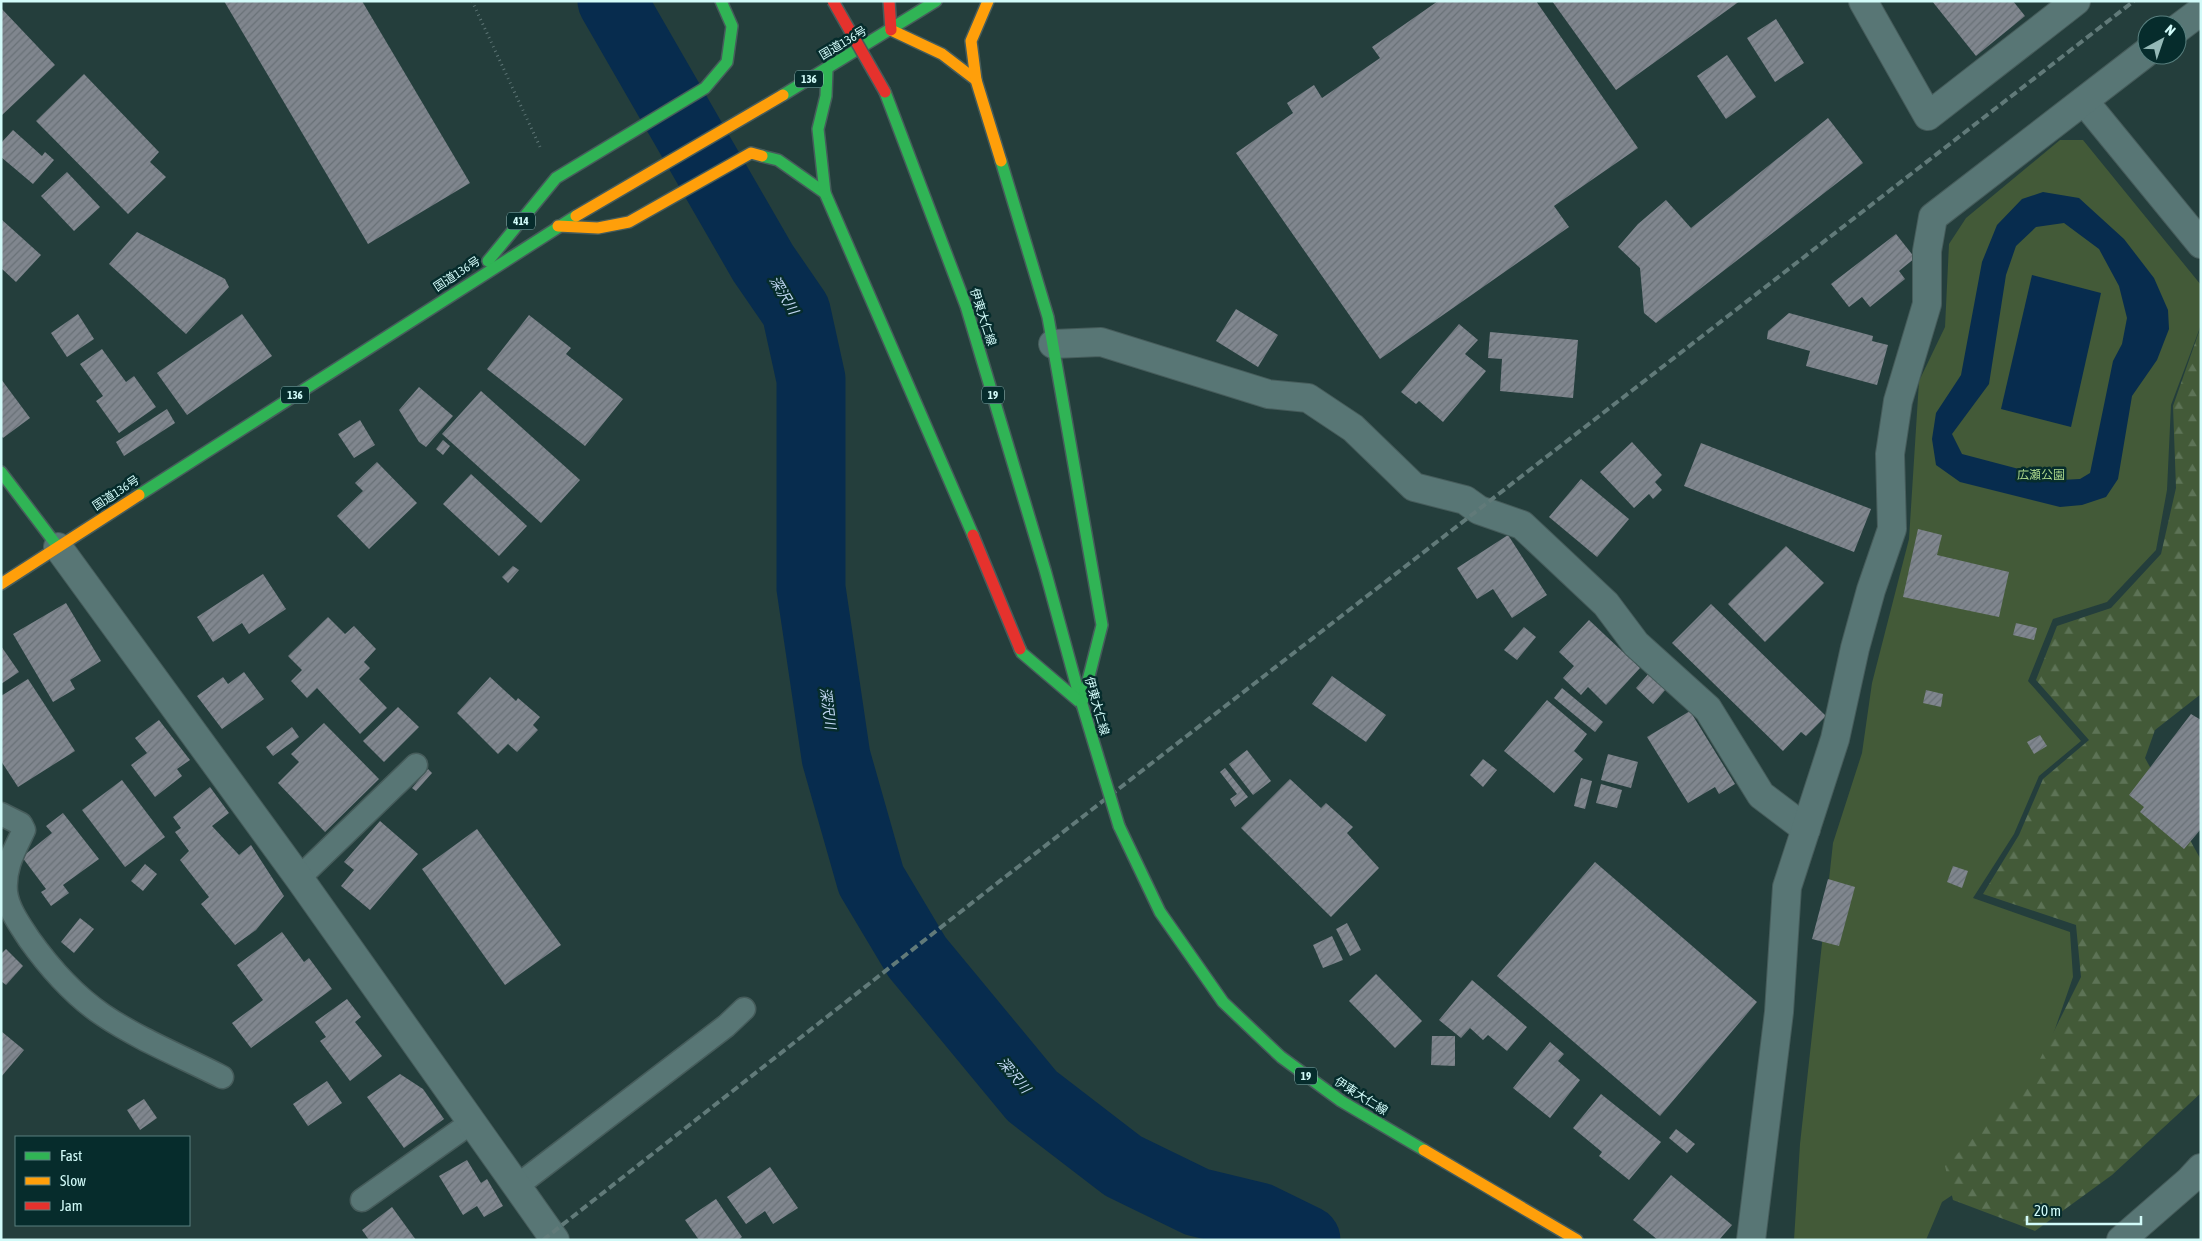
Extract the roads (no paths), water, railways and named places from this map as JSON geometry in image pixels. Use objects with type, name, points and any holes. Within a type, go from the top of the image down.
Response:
[{"type":"main road","name":"414","points":[[471,282],[556,178],[705,88],[727,62],[732,26],[721,1]]},
{"type":"main road","name":"伊東大仁線","points":[[833,1],[885,92],[966,306],[1119,826],[1160,912],[1223,1002],[1281,1057],[1341,1101],[1577,1240]]},
{"type":"main road","points":[[889,1],[891,30],[942,54],[976,80]]},
{"type":"main road","name":"国道136号","points":[[1,584],[558,226],[827,69],[936,1]]},
{"type":"main road","points":[[827,69],[826,96],[818,129],[825,194],[931,434],[1022,653],[1082,704],[1102,625],[1048,317],[976,80],[971,41],[988,1]]},
{"type":"main road","points":[[558,226],[598,228],[629,222],[751,153],[778,160],[825,194]]},
{"type":"main road","points":[[1,472],[58,547]]},
{"type":"street","points":[[1863,1],[1928,116],[2076,1]]},
{"type":"street","points":[[2187,21],[2201,10]]},
{"type":"street","points":[[1751,1240],[1779,1012],[1787,887],[1835,739],[1855,648],[1871,590],[1892,529],[1890,454],[1898,401],[1927,304],[1927,251],[1934,217],[2137,60]]},
{"type":"street","points":[[2084,101],[2201,244]]},
{"type":"street","points":[[1052,344],[1101,342],[1268,394],[1308,398],[1353,428],[1414,487],[1465,500],[1479,510],[1522,525],[1606,604],[1636,644],[1708,709],[1760,795],[1806,829]]},
{"type":"street","points":[[58,547],[299,878],[555,1240]]},
{"type":"street","points":[[2121,1240],[2190,1180],[2201,1168]]},
{"type":"lane","points":[[299,878],[416,765]]},
{"type":"lane","points":[[1,814],[21,824],[24,830],[8,862],[6,892],[9,904],[21,927],[38,951],[81,998],[102,1014],[222,1076]]},
{"type":"lane","points":[[517,1186],[726,1026],[744,1009]]},
{"type":"lane","points":[[362,1200],[472,1122]]},
{"type":"water","points":[[2043,192],[2079,198],[2124,239],[2154,278],[2168,310],[2169,329],[2157,360],[2132,396],[2118,479],[2106,497],[2082,505],[2060,507],[1960,482],[1936,465],[1932,439],[1936,413],[1961,375],[1982,262],[1997,225],[2022,199]],"holes":[[[2064,223],[2099,249],[2119,286],[2127,318],[2122,344],[2113,361],[2090,473],[2080,479],[2061,480],[1962,454],[1952,434],[1989,384],[2006,275],[2016,246],[2036,227]]]},
{"type":"water","points":[[2032,275],[2101,293],[2071,427],[2001,409]]},
{"type":"waterway","name":"深沢川","points":[[612,1],[763,263],[796,311],[811,379],[811,588],[836,757],[871,880],[917,957],[1032,1096],[1123,1166],[1197,1202],[1259,1217],[1306,1240]]},
{"type":"railway","points":[[543,1240],[996,884],[2134,1]]},
{"type":"park label","name":"広瀬公園","points":[[2041,475]]}]
